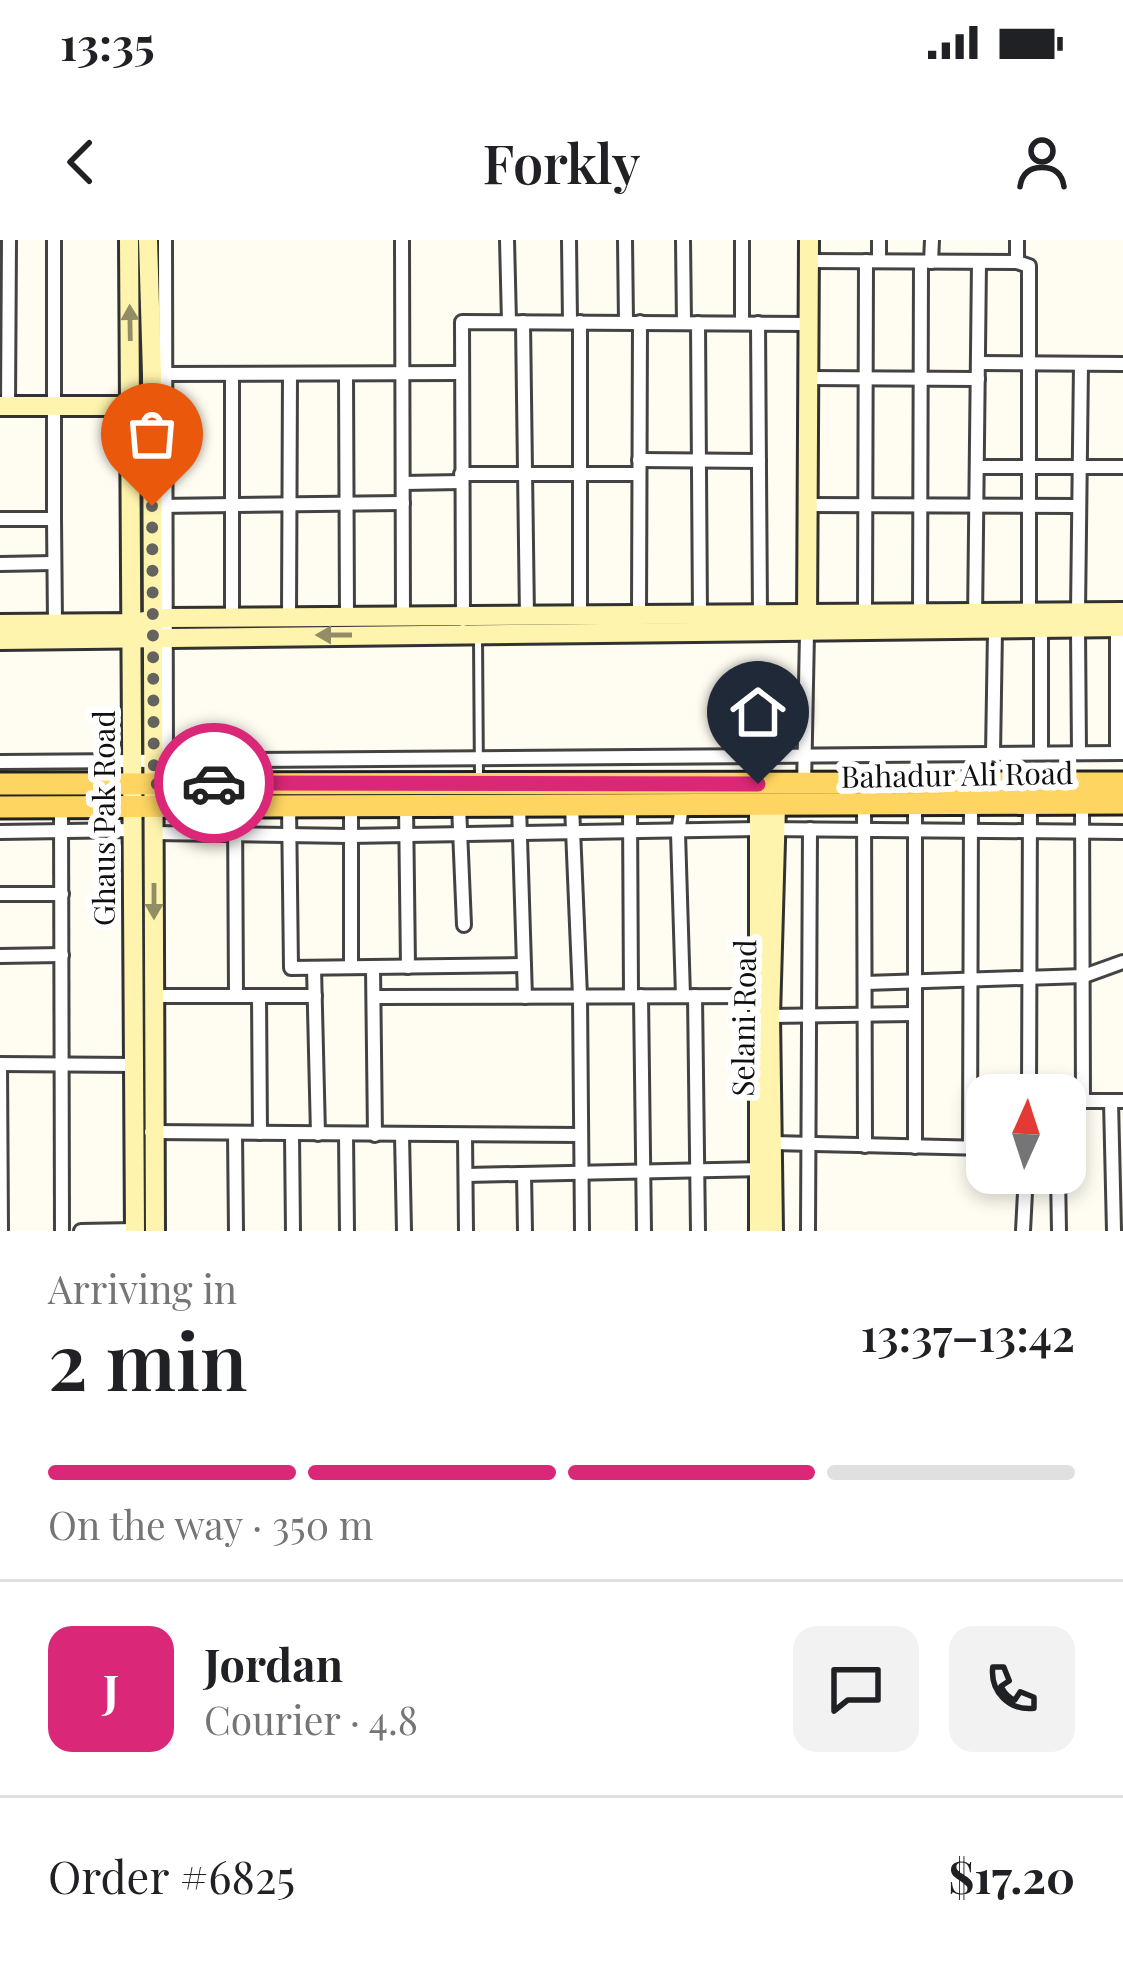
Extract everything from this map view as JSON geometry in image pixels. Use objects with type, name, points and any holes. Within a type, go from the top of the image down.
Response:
[{"type":"main road","name":"Bahadur Ali Road","points":[[0,807],[62,806],[149,781],[235,806],[682,806],[767,818],[804,795],[863,805],[1123,803]]},
{"type":"main road","name":"Bahadur Ali Road","points":[[0,784],[479,784],[804,795],[1123,784]]},
{"type":"street","points":[[9,240],[4,282],[4,406],[152,406]]},
{"type":"street","points":[[54,240],[55,625]]},
{"type":"street","points":[[129,240],[131,406],[150,629]]},
{"type":"street","points":[[148,240],[158,374],[152,406],[158,506]]},
{"type":"street","points":[[155,1231],[144,1132],[154,996],[143,832],[149,781],[165,240]]},
{"type":"street","points":[[402,240],[403,618]]},
{"type":"street","points":[[507,240],[525,474],[527,618]]},
{"type":"street","points":[[569,240],[580,474],[580,617]]},
{"type":"street","points":[[625,240],[639,467],[639,616]]},
{"type":"street","points":[[683,240],[698,461],[700,617]]},
{"type":"street","points":[[742,240],[742,323]]},
{"type":"street","points":[[804,795],[809,240]]},
{"type":"street","points":[[865,615],[866,378],[872,261],[879,240]]},
{"type":"street","points":[[920,614],[921,379],[926,262],[932,240]]},
{"type":"street","points":[[1017,240],[1017,262]]},
{"type":"street","points":[[809,261],[1017,262],[1029,266],[1028,613]]},
{"type":"street","points":[[979,262],[976,506],[993,754]]},
{"type":"street","points":[[468,628],[461,478],[462,322],[808,324]]},
{"type":"street","points":[[758,323],[760,616]]},
{"type":"street","points":[[978,363],[1123,364]]},
{"type":"street","points":[[1079,753],[1081,364]]},
{"type":"street","points":[[158,374],[459,373]]},
{"type":"street","points":[[232,374],[232,617]]},
{"type":"street","points":[[289,616],[290,374]]},
{"type":"street","points":[[346,374],[347,617]]},
{"type":"street","points":[[808,378],[978,379]]},
{"type":"street","points":[[403,483],[580,474],[698,461],[759,461]]},
{"type":"street","points":[[977,467],[1123,467]]},
{"type":"street","points":[[158,506],[403,502]]},
{"type":"street","points":[[808,505],[1078,506]]},
{"type":"street","points":[[0,520],[54,519]]},
{"type":"street","points":[[0,564],[53,563]]},
{"type":"street","points":[[0,640],[150,629],[232,617],[289,616],[403,618],[468,628],[527,618],[639,616],[760,616],[807,625],[865,615],[920,614],[982,625],[1028,613],[1121,622],[1120,753],[479,758],[149,781],[0,762]]},
{"type":"street","points":[[0,624],[150,629],[982,625],[1041,630],[1078,621]]},
{"type":"street","points":[[1041,630],[1041,753]]},
{"type":"street","points":[[971,803],[972,1074]]},
{"type":"street","points":[[1029,1074],[1030,803]]},
{"type":"street","points":[[1082,803],[1083,1074]]},
{"type":"street","points":[[915,804],[915,1147]]},
{"type":"street","points":[[863,805],[865,1145]]},
{"type":"street","points":[[62,806],[62,1231]]},
{"type":"street","points":[[235,806],[236,996]]},
{"type":"street","points":[[289,806],[291,968],[524,965]]},
{"type":"street","points":[[351,806],[351,968]]},
{"type":"street","points":[[406,806],[408,967]]},
{"type":"street","points":[[459,806],[464,925]]},
{"type":"street","points":[[519,806],[525,997]]},
{"type":"street","points":[[572,806],[582,1231]]},
{"type":"street","points":[[630,806],[644,1231]]},
{"type":"street","points":[[682,806],[678,832],[698,1231]]},
{"type":"street","points":[[0,832],[628,835],[767,818],[810,829],[1123,832]]},
{"type":"street","name":"Selani Road","points":[[759,1231],[765,1169],[767,818]]},
{"type":"street","points":[[808,1231],[810,829]]},
{"type":"street","name":"Ghaus Pak Road","points":[[135,1231],[144,1132],[134,1065],[143,832]]},
{"type":"street","points":[[0,894],[62,894]]},
{"type":"street","points":[[0,956],[62,956]]},
{"type":"street","points":[[865,983],[1084,976],[1123,962]]},
{"type":"street","points":[[373,967],[375,1135]]},
{"type":"street","points":[[314,968],[318,1134]]},
{"type":"street","points":[[154,996],[315,996]]},
{"type":"street","points":[[259,996],[260,1133]]},
{"type":"street","points":[[374,997],[689,996],[767,1003],[809,1013],[913,1014]]},
{"type":"street","name":"Selani Road","points":[[767,1003],[772,1143],[765,1169],[773,1231]]},
{"type":"street","points":[[1,1230],[0,1064],[134,1065]]},
{"type":"street","points":[[1086,1101],[1117,1101],[1114,1231]]},
{"type":"street","points":[[144,1132],[581,1135]]},
{"type":"street","points":[[235,1133],[236,1231]]},
{"type":"street","points":[[292,1134],[293,1231]]},
{"type":"street","points":[[346,1134],[347,1231]]},
{"type":"street","points":[[402,1135],[404,1231]]},
{"type":"street","points":[[465,1136],[466,1231]]},
{"type":"street","points":[[772,1143],[966,1147]]},
{"type":"street","points":[[466,1175],[765,1169]]},
{"type":"street","points":[[524,1174],[524,1231]]},
{"type":"street","points":[[1023,1231],[1025,1194]]},
{"type":"street","points":[[1059,1194],[1060,1231]]},
{"type":"street","points":[[81,1231],[135,1231]]},
{"type":"lane","points":[[468,628],[479,784]]},
{"type":"way so far","points":[[152,506],[154,784],[214,783]]},
{"type":"route","points":[[214,783],[758,784]]}]
